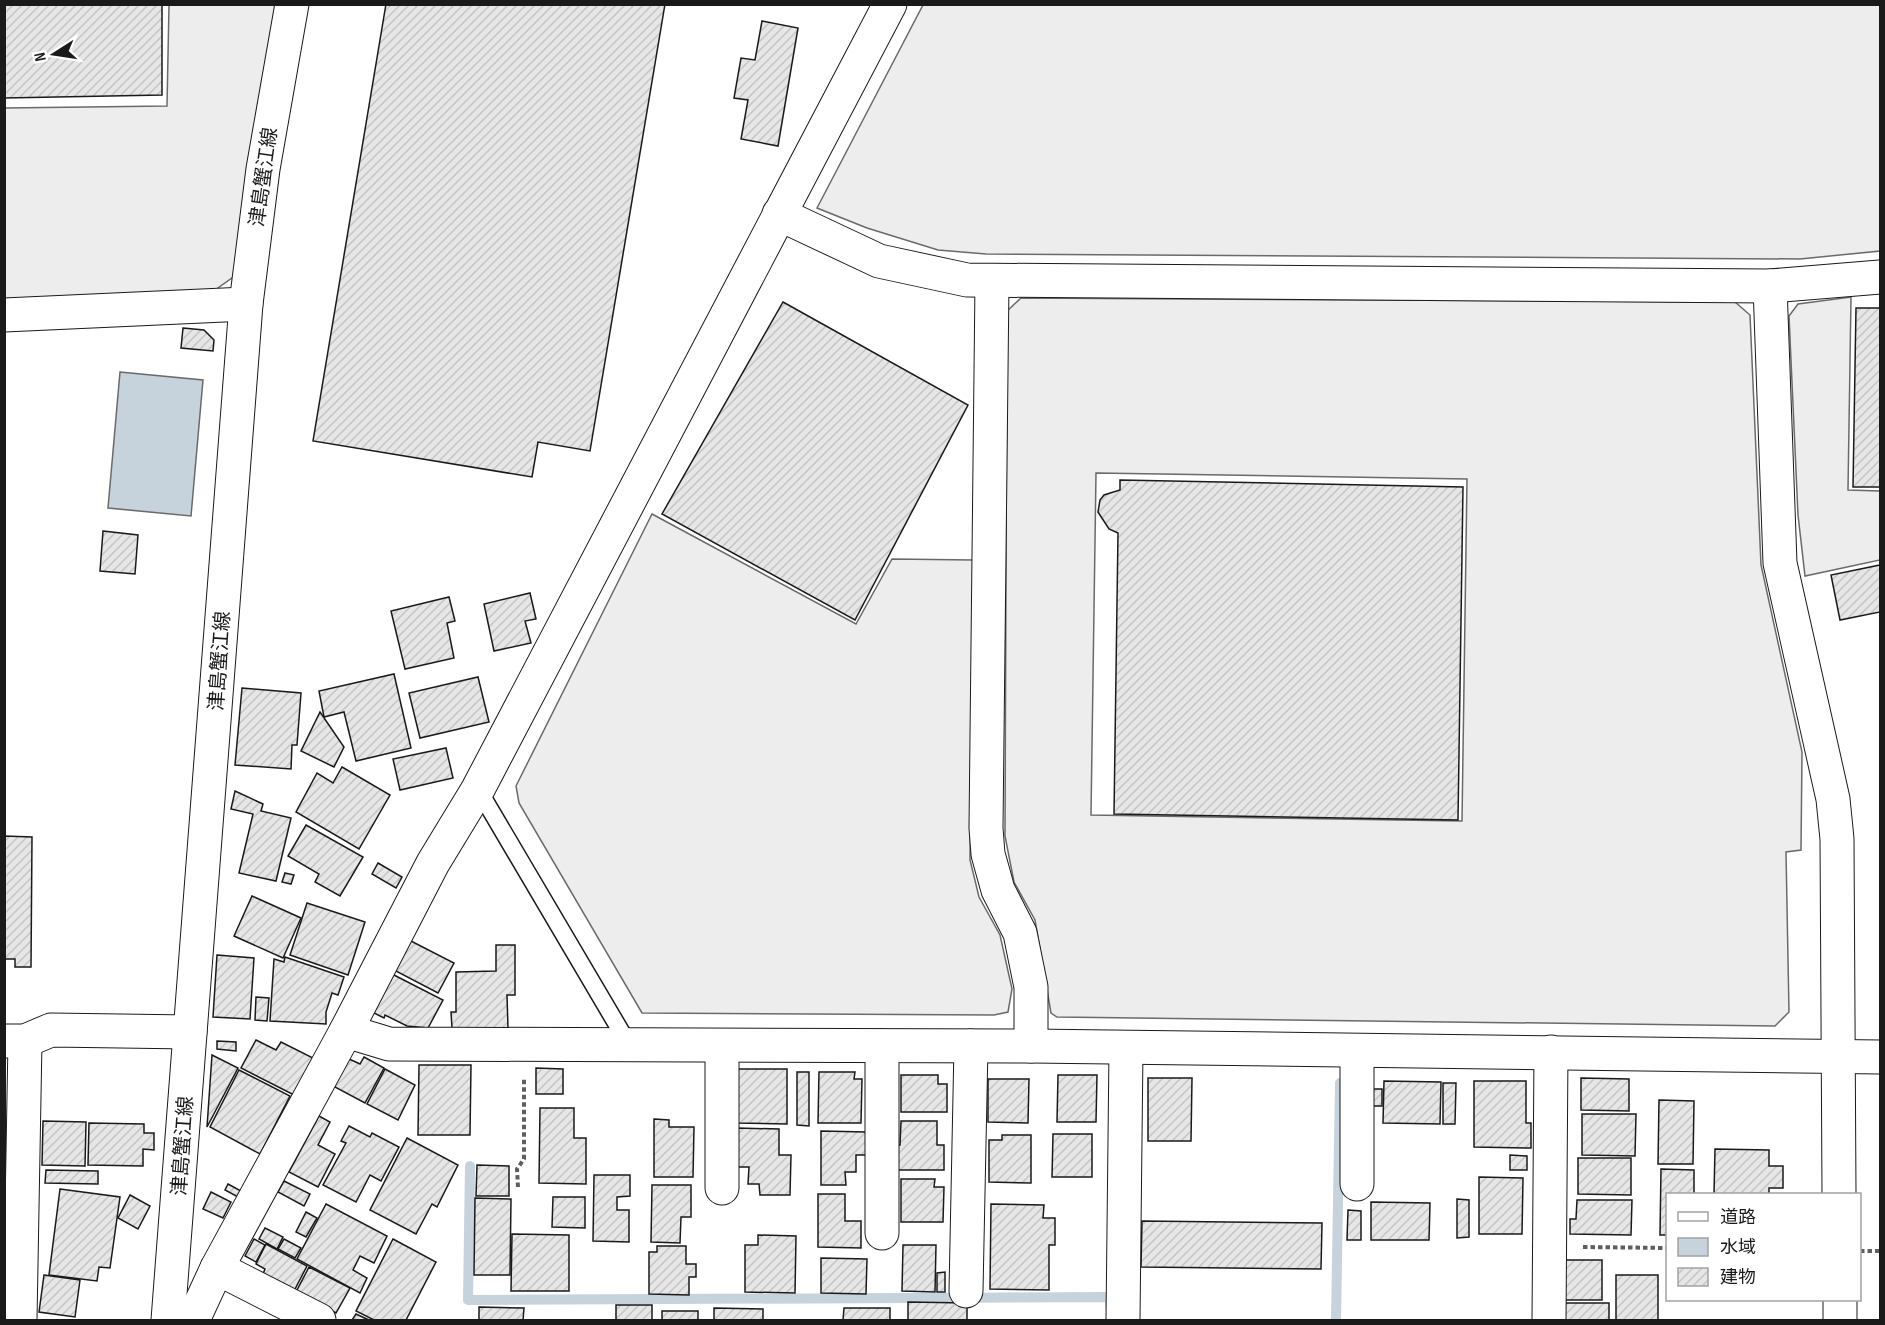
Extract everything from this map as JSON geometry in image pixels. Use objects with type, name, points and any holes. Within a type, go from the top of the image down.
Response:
[{"type":"street","name":"津島蟹江線","points":[[168,1320],[246,304],[263,169],[292,4]]},
{"type":"street","points":[[193,1320],[217,1268],[346,1031],[433,863],[478,789],[890,4]]},
{"type":"street","points":[[779,214],[879,261],[967,280],[1770,286],[1881,277]]},
{"type":"street","points":[[992,281],[986,828],[988,854],[998,891],[1020,933],[1030,987],[1031,1046]]},
{"type":"street","points":[[1770,286],[1780,563],[1833,799],[1837,839],[1839,1193]]},
{"type":"street","points":[[4,315],[246,304]]},
{"type":"street","points":[[15,1307],[15,1041],[51,1030],[190,1032]]},
{"type":"street","points":[[346,1031],[389,1044],[1031,1046],[1881,1057]]},
{"type":"street","points":[[722,1046],[722,1188]]},
{"type":"street","points":[[882,1046],[882,1233]]},
{"type":"street","points":[[966,1292],[971,1046]]},
{"type":"street","points":[[1123,1320],[1126,1049]]},
{"type":"street","points":[[1357,1051],[1357,1184]]},
{"type":"street","points":[[1549,1320],[1551,1052]]},
{"type":"street","points":[[217,1268],[319,1320]]},
{"type":"street","points":[[1840,1301],[1840,1320]]},
{"type":"lane","points":[[478,789],[629,1045]]},
{"type":"path","points":[[518,1187],[518,1169],[524,1160],[524,1044]]},
{"type":"path","points":[[1549,1247],[1666,1248]]},
{"type":"path","points":[[1861,1251],[1881,1251]]},
{"type":"shaded area","points":[[169,5],[280,5],[236,275],[215,290],[5,301],[4,108],[167,106]]},
{"type":"shaded area","points":[[923,5],[1880,5],[1880,251],[1800,259],[986,254],[938,250],[867,228],[817,208]]},
{"type":"shaded area","points":[[1851,297],[1848,490],[1880,491],[1880,560],[1805,576],[1798,515],[1789,316],[1798,304]]},
{"type":"shaded area","points":[[1021,298],[1735,302],[1750,315],[1761,565],[1802,752],[1801,850],[1786,852],[1789,1012],[1775,1026],[1057,1017],[1051,1013],[1035,920],[1014,882],[1005,836],[1007,311]],"holes":[[[1096,473],[1467,479],[1462,821],[1091,815]]]},
{"type":"shaded area","points":[[652,514],[856,624],[892,559],[973,560],[970,860],[979,897],[1000,935],[1012,989],[1008,1012],[994,1015],[642,1013],[519,803],[516,786]]},
{"type":"water","points":[[120,372],[203,380],[191,516],[108,508]]},
{"type":"building","points":[[4,4],[162,4],[162,95],[4,98]]},
{"type":"building","points":[[386,4],[665,4],[590,451],[538,442],[532,477],[313,441]]},
{"type":"building","points":[[762,21],[798,28],[778,146],[741,139],[748,100],[734,98],[741,58],[755,60]]},
{"type":"building","points":[[783,302],[968,405],[855,620],[662,514]]},
{"type":"building","points":[[1856,308],[1880,308],[1880,487],[1853,487]]},
{"type":"building","points":[[183,328],[204,330],[214,340],[213,351],[181,348]]},
{"type":"building","points":[[1120,480],[1463,487],[1458,820],[1114,814],[1118,533],[1109,529],[1098,512],[1100,500],[1104,495],[1120,490]]},
{"type":"building","points":[[103,531],[138,535],[135,574],[100,571]]},
{"type":"building","points":[[1880,565],[1880,612],[1840,620],[1831,575]]},
{"type":"building","points":[[530,593],[536,619],[525,621],[531,643],[494,651],[484,604]]},
{"type":"building","points":[[449,597],[455,621],[447,623],[454,658],[405,669],[391,611]]},
{"type":"building","points":[[394,674],[411,748],[356,761],[344,712],[324,717],[319,691]]},
{"type":"building","points":[[478,677],[489,722],[420,738],[409,693]]},
{"type":"building","points":[[242,688],[301,693],[297,745],[292,745],[291,769],[235,765]]},
{"type":"building","points":[[320,712],[344,747],[334,767],[301,751]]},
{"type":"building","points":[[446,748],[453,778],[400,790],[393,759]]},
{"type":"building","points":[[342,767],[390,795],[359,849],[296,812],[317,773],[333,783]]},
{"type":"building","points":[[235,791],[263,804],[261,811],[291,818],[276,881],[239,873],[253,814],[231,809]]},
{"type":"building","points":[[306,825],[363,857],[340,896],[315,882],[319,874],[288,856]]},
{"type":"building","points":[[4,836],[32,837],[31,967],[15,967],[15,959],[4,959]]},
{"type":"building","points":[[378,863],[402,877],[396,888],[372,874]]},
{"type":"building","points":[[285,873],[294,875],[291,884],[282,882]]},
{"type":"building","points":[[252,896],[301,918],[283,958],[234,936]]},
{"type":"building","points":[[307,903],[365,922],[348,975],[290,955]]},
{"type":"building","points":[[407,939],[454,963],[438,993],[392,969]]},
{"type":"building","points":[[496,945],[515,945],[515,995],[507,995],[508,1028],[452,1028],[451,1012],[456,1012],[456,972],[496,971]]},
{"type":"building","points":[[217,955],[254,958],[250,1019],[213,1017]]},
{"type":"building","points":[[285,957],[344,977],[338,995],[332,993],[326,1012],[326,1024],[270,1021],[274,959],[284,962]]},
{"type":"building","points":[[390,973],[443,1000],[428,1028],[407,1026],[385,1015],[384,1018],[370,1011]]},
{"type":"building","points":[[256,997],[269,998],[267,1021],[255,1020]]},
{"type":"building","points":[[256,1040],[276,1050],[281,1042],[313,1058],[294,1095],[241,1068]]},
{"type":"building","points":[[217,1041],[236,1042],[236,1051],[217,1049]]},
{"type":"building","points":[[212,1055],[238,1068],[207,1127]]},
{"type":"building","points":[[364,1057],[384,1068],[365,1103],[333,1086],[347,1058],[360,1064]]},
{"type":"building","points":[[419,1065],[471,1065],[470,1135],[418,1135]]},
{"type":"building","points":[[536,1068],[563,1069],[563,1094],[536,1094]]},
{"type":"building","points":[[385,1069],[415,1085],[398,1120],[367,1104]]},
{"type":"building","points":[[737,1069],[787,1069],[787,1124],[736,1123]]},
{"type":"building","points":[[239,1070],[290,1096],[260,1154],[210,1127]]},
{"type":"building","points":[[797,1072],[809,1072],[809,1126],[797,1125]]},
{"type":"building","points":[[819,1072],[855,1072],[854,1079],[862,1079],[861,1123],[818,1123]]},
{"type":"building","points":[[901,1075],[938,1075],[938,1084],[947,1084],[947,1112],[901,1112]]},
{"type":"building","points":[[1058,1075],[1097,1075],[1096,1122],[1057,1122]]},
{"type":"building","points":[[1148,1078],[1192,1078],[1191,1141],[1148,1141]]},
{"type":"building","points":[[1581,1078],[1629,1079],[1629,1111],[1581,1110]]},
{"type":"building","points":[[988,1079],[1029,1079],[1028,1123],[988,1122]]},
{"type":"building","points":[[1384,1081],[1441,1082],[1440,1124],[1383,1123]]},
{"type":"building","points":[[1474,1081],[1526,1081],[1526,1123],[1531,1123],[1531,1148],[1474,1147]]},
{"type":"building","points":[[1443,1083],[1456,1083],[1455,1124],[1443,1124]]},
{"type":"building","points":[[1372,1089],[1382,1089],[1382,1106],[1371,1106]]},
{"type":"building","points":[[1659,1100],[1694,1101],[1693,1164],[1658,1164]]},
{"type":"building","points":[[540,1108],[574,1108],[574,1138],[586,1138],[586,1184],[539,1183]]},
{"type":"building","points":[[1582,1114],[1636,1114],[1635,1156],[1582,1155]]},
{"type":"building","points":[[319,1116],[330,1122],[318,1145],[335,1154],[318,1187],[289,1172]]},
{"type":"building","points":[[654,1119],[669,1120],[669,1127],[694,1127],[693,1177],[654,1177]]},
{"type":"building","points":[[43,1121],[86,1122],[85,1166],[42,1165]]},
{"type":"building","points":[[901,1121],[937,1121],[937,1145],[944,1145],[944,1170],[897,1170],[897,1145],[900,1145]]},
{"type":"building","points":[[89,1123],[144,1124],[144,1133],[154,1133],[154,1150],[143,1149],[143,1166],[88,1165]]},
{"type":"building","points":[[349,1126],[370,1137],[372,1133],[399,1147],[381,1181],[370,1175],[356,1202],[323,1185],[346,1143],[341,1141]]},
{"type":"building","points":[[737,1128],[779,1129],[779,1155],[791,1155],[790,1195],[760,1195],[759,1184],[748,1184],[749,1167],[736,1167]]},
{"type":"building","points":[[821,1131],[866,1132],[866,1155],[856,1155],[856,1172],[845,1172],[846,1185],[821,1185]]},
{"type":"building","points":[[1053,1134],[1092,1134],[1092,1177],[1052,1177]]},
{"type":"building","points":[[1002,1135],[1031,1135],[1031,1183],[989,1182],[989,1140],[1002,1140]]},
{"type":"building","points":[[407,1138],[458,1165],[437,1207],[432,1204],[416,1234],[370,1210]]},
{"type":"building","points":[[1715,1149],[1769,1150],[1769,1166],[1783,1166],[1783,1188],[1769,1188],[1769,1193],[1714,1193]]},
{"type":"building","points":[[1510,1155],[1527,1156],[1527,1170],[1510,1170]]},
{"type":"building","points":[[1578,1158],[1631,1158],[1631,1195],[1578,1194]]},
{"type":"building","points":[[477,1165],[509,1166],[509,1196],[476,1196]]},
{"type":"building","points":[[1661,1169],[1694,1170],[1694,1193],[1666,1193],[1666,1235],[1660,1235]]},
{"type":"building","points":[[46,1170],[98,1171],[98,1184],[45,1183]]},
{"type":"building","points":[[594,1175],[630,1175],[630,1196],[617,1197],[617,1210],[629,1210],[629,1242],[593,1241]]},
{"type":"building","points":[[1479,1177],[1523,1178],[1522,1234],[1479,1234]]},
{"type":"building","points":[[901,1179],[935,1179],[934,1187],[944,1187],[943,1222],[901,1222]]},
{"type":"building","points":[[284,1181],[310,1194],[304,1206],[278,1192]]},
{"type":"building","points":[[228,1184],[241,1191],[238,1197],[225,1190]]},
{"type":"building","points":[[652,1185],[691,1185],[691,1217],[681,1217],[680,1243],[651,1242]]},
{"type":"building","points":[[60,1189],[120,1197],[110,1268],[99,1267],[97,1281],[49,1275]]},
{"type":"building","points":[[211,1192],[231,1202],[223,1218],[203,1209]]},
{"type":"building","points":[[818,1194],[845,1194],[845,1221],[861,1221],[861,1248],[818,1247]]},
{"type":"building","points":[[130,1195],[150,1206],[138,1229],[118,1218]]},
{"type":"building","points":[[553,1197],[585,1197],[585,1228],[552,1227]]},
{"type":"building","points":[[475,1198],[511,1199],[510,1275],[474,1275]]},
{"type":"building","points":[[1457,1199],[1469,1200],[1469,1237],[1457,1238]]},
{"type":"building","points":[[1577,1200],[1632,1200],[1631,1235],[1570,1234],[1570,1219],[1576,1219]]},
{"type":"building","points":[[1371,1202],[1430,1203],[1429,1240],[1371,1240]]},
{"type":"building","points":[[326,1204],[387,1236],[374,1263],[360,1256],[353,1270],[367,1278],[360,1293],[297,1259]]},
{"type":"building","points":[[991,1204],[1044,1205],[1043,1218],[1055,1218],[1055,1245],[1049,1245],[1049,1290],[990,1289]]},
{"type":"building","points":[[1348,1210],[1361,1211],[1361,1240],[1347,1240]]},
{"type":"building","points":[[306,1212],[317,1218],[306,1237],[296,1232]]},
{"type":"building","points":[[1142,1221],[1322,1223],[1321,1269],[1141,1267]]},
{"type":"building","points":[[265,1228],[283,1237],[277,1249],[259,1239]]},
{"type":"building","points":[[512,1234],[569,1235],[569,1291],[511,1291]]},
{"type":"building","points":[[758,1235],[796,1236],[795,1293],[745,1292],[745,1245],[758,1245]]},
{"type":"building","points":[[254,1239],[265,1245],[256,1262],[245,1256]]},
{"type":"building","points":[[284,1239],[301,1248],[295,1258],[278,1249]]},
{"type":"building","points":[[393,1239],[436,1262],[406,1320],[374,1320],[356,1311]]},
{"type":"building","points":[[266,1244],[307,1266],[294,1291],[263,1274],[265,1269],[256,1264]]},
{"type":"building","points":[[903,1245],[936,1245],[935,1292],[902,1291]]},
{"type":"building","points":[[657,1246],[686,1246],[686,1264],[696,1264],[696,1277],[689,1277],[689,1295],[649,1294],[649,1252],[657,1252]]},
{"type":"building","points":[[821,1258],[867,1259],[866,1294],[821,1293]]},
{"type":"building","points":[[1561,1260],[1602,1260],[1602,1300],[1561,1300]]},
{"type":"building","points":[[309,1267],[350,1288],[336,1313],[296,1292]]},
{"type":"building","points":[[945,1272],[945,1292],[937,1292],[937,1273]]},
{"type":"building","points":[[44,1275],[80,1280],[75,1317],[39,1312]]},
{"type":"building","points":[[1616,1275],[1658,1275],[1658,1320],[1616,1320]]},
{"type":"building","points":[[908,1302],[967,1303],[967,1320],[908,1320]]},
{"type":"building","points":[[1560,1303],[1609,1303],[1609,1320],[1560,1320]]},
{"type":"building","points":[[616,1305],[652,1305],[652,1320],[616,1320]]},
{"type":"building","points":[[479,1307],[524,1308],[523,1320],[479,1320]]},
{"type":"building","points":[[714,1308],[763,1309],[763,1320],[714,1320]]},
{"type":"building","points":[[844,1308],[890,1308],[890,1320],[843,1320]]},
{"type":"building","points":[[662,1311],[698,1311],[698,1320],[662,1320]]},
{"type":"building","points":[[356,1314],[369,1320],[352,1320]]},
{"type":"waterway","points":[[1336,1320],[1340,1083]]},
{"type":"waterway","points":[[470,1166],[468,1300],[1110,1297],[1110,1306]]}]
